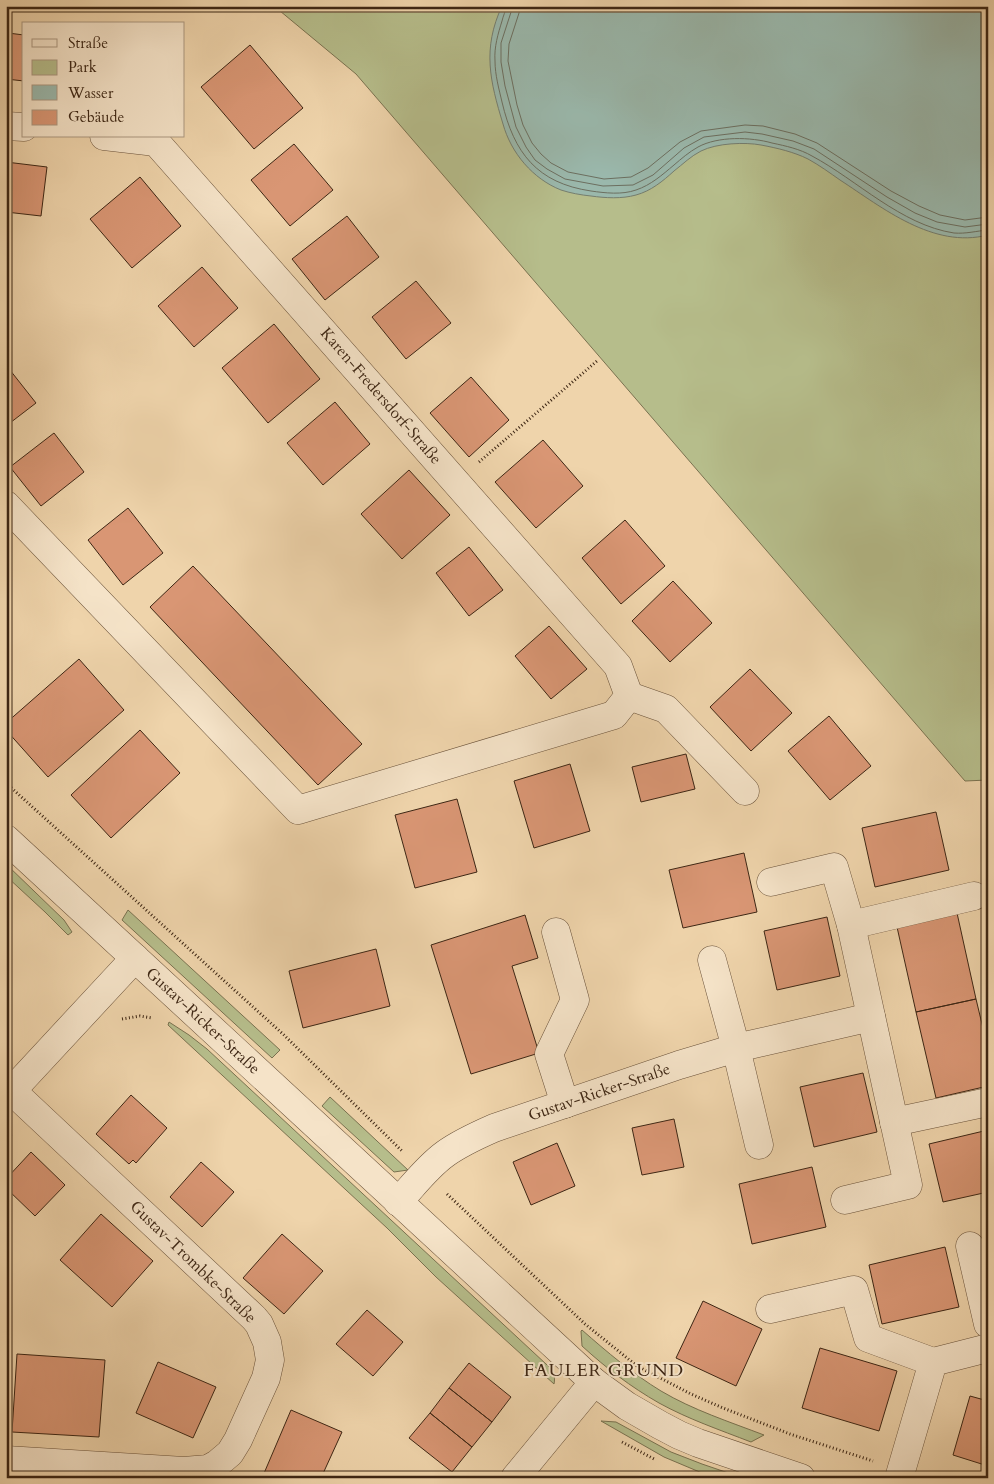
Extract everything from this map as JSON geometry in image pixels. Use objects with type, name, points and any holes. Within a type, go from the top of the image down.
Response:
[{"type":"street","points":[[6,126],[22,127]]},
{"type":"street","name":"Karen-Fredersdorf-Straße","points":[[121,138],[156,142],[618,666],[629,696]]},
{"type":"street","points":[[6,505],[298,810],[614,715],[629,696],[666,709],[745,791]]},
{"type":"street","name":"Gustav-Ricker-Straße","points":[[6,838],[594,1382],[643,1416],[692,1440],[801,1478]]},
{"type":"street","points":[[771,882],[834,867],[851,925],[908,1185],[845,1200]]},
{"type":"street","points":[[851,925],[974,896]]},
{"type":"street","points":[[556,932],[575,1000],[549,1054],[565,1104]]},
{"type":"street","points":[[9,1094],[135,958]]},
{"type":"street","points":[[712,960],[736,1048],[759,1145]]},
{"type":"street","name":"Gustav-Ricker-Straße","points":[[398,1202],[424,1173],[445,1154],[494,1128],[679,1065],[736,1048],[871,1017]]},
{"type":"street","name":"Gustav-Trombke-Straße","points":[[6,1460],[184,1471],[208,1469],[224,1459],[234,1447],[266,1378],[270,1360],[267,1342],[259,1324],[254,1318],[9,1094]]},
{"type":"street","points":[[894,1122],[988,1102]]},
{"type":"street","points":[[970,1246],[988,1324]]},
{"type":"street","points":[[770,1309],[854,1290],[868,1338],[933,1362],[988,1348]]},
{"type":"street","points":[[899,1478],[933,1362]]},
{"type":"street","points":[[515,1478],[594,1382]]},
{"type":"path","points":[[456,482],[597,361]]},
{"type":"green space","points":[[274,6],[988,6],[988,780],[965,781],[356,74]]},
{"type":"green space","points":[[6,864],[64,920],[72,932],[68,935],[6,876]]},
{"type":"green space","points":[[128,910],[280,1050],[272,1058],[122,920]]},
{"type":"green space","points":[[169,1022],[207,1049],[548,1366],[554,1375],[554,1384],[436,1277],[387,1228],[168,1025]]},
{"type":"green space","points":[[330,1097],[408,1170],[394,1172],[322,1106]]},
{"type":"green space","points":[[582,1330],[640,1377],[673,1398],[764,1435],[751,1442],[659,1403],[619,1377],[582,1346]]},
{"type":"green space","points":[[601,1421],[616,1422],[671,1452],[743,1478],[715,1478],[702,1473],[664,1457]]},
{"type":"water","points":[[502,6],[988,6],[988,235],[968,238],[928,231],[891,213],[808,159],[785,150],[754,144],[739,143],[708,148],[690,158],[647,191],[631,196],[608,198],[561,190],[532,172],[517,155],[507,135],[498,108],[490,65],[490,51],[496,22]]},
{"type":"building","points":[[8,33],[22,35],[22,81],[6,79]]},
{"type":"building","points":[[250,45],[303,108],[254,149],[201,87]]},
{"type":"building","points":[[294,144],[333,190],[290,226],[251,180]]},
{"type":"building","points":[[6,162],[47,167],[41,216],[6,212]]},
{"type":"building","points":[[140,177],[181,226],[132,268],[90,219]]},
{"type":"building","points":[[347,216],[379,257],[325,300],[292,259]]},
{"type":"building","points":[[202,267],[238,308],[194,347],[158,306]]},
{"type":"building","points":[[416,281],[451,323],[406,359],[372,317]]},
{"type":"building","points":[[274,324],[320,379],[268,423],[222,368]]},
{"type":"building","points":[[6,365],[36,403],[6,426]]},
{"type":"building","points":[[471,377],[509,420],[469,457],[430,413]]},
{"type":"building","points":[[335,402],[370,444],[323,485],[287,443]]},
{"type":"building","points":[[54,433],[84,472],[41,506],[10,467]]},
{"type":"building","points":[[543,440],[583,486],[536,528],[495,482]]},
{"type":"building","points":[[409,470],[450,515],[402,559],[361,514]]},
{"type":"building","points":[[128,508],[163,553],[123,585],[88,540]]},
{"type":"building","points":[[625,520],[665,566],[621,604],[582,558]]},
{"type":"building","points":[[469,547],[503,590],[469,616],[436,573]]},
{"type":"building","points":[[193,566],[362,744],[318,785],[150,607]]},
{"type":"building","points":[[673,581],[712,623],[670,662],[632,621]]},
{"type":"building","points":[[549,626],[587,669],[551,699],[515,656]]},
{"type":"building","points":[[79,659],[124,710],[48,777],[6,730],[6,723]]},
{"type":"building","points":[[750,669],[792,713],[751,751],[710,707]]},
{"type":"building","points":[[829,716],[871,766],[830,800],[788,751]]},
{"type":"building","points":[[140,730],[180,773],[111,838],[71,795]]},
{"type":"building","points":[[686,754],[695,789],[641,802],[632,767]]},
{"type":"building","points":[[570,764],[590,831],[534,848],[514,781]]},
{"type":"building","points":[[457,799],[477,872],[415,888],[395,815]]},
{"type":"building","points":[[936,812],[949,870],[875,887],[862,828]]},
{"type":"building","points":[[744,853],[757,912],[683,928],[669,870]]},
{"type":"building","points":[[957,913],[976,999],[916,1012],[897,927]]},
{"type":"building","points":[[525,915],[538,958],[512,966],[539,1053],[471,1074],[431,945]]},
{"type":"building","points":[[827,917],[840,976],[777,990],[764,931]]},
{"type":"building","points":[[376,949],[390,1006],[303,1028],[289,971]]},
{"type":"building","points":[[976,999],[988,1049],[988,1086],[936,1098],[916,1012]]},
{"type":"building","points":[[863,1073],[877,1132],[814,1147],[800,1087]]},
{"type":"building","points":[[131,1095],[167,1128],[136,1163],[133,1160],[129,1164],[96,1134]]},
{"type":"building","points":[[674,1119],[684,1167],[642,1175],[632,1128]]},
{"type":"building","points":[[988,1130],[988,1192],[943,1202],[929,1144]]},
{"type":"building","points":[[557,1143],[575,1186],[531,1205],[513,1162]]},
{"type":"building","points":[[31,1152],[65,1185],[35,1216],[6,1188],[6,1179]]},
{"type":"building","points":[[201,1162],[234,1192],[202,1227],[170,1197]]},
{"type":"building","points":[[812,1167],[826,1227],[752,1244],[739,1184]]},
{"type":"building","points":[[101,1214],[153,1261],[112,1307],[60,1260]]},
{"type":"building","points":[[282,1234],[323,1271],[284,1314],[243,1278]]},
{"type":"building","points":[[945,1247],[959,1307],[882,1324],[869,1265]]},
{"type":"building","points":[[703,1301],[762,1329],[736,1386],[676,1358]]},
{"type":"building","points":[[367,1310],[403,1342],[373,1376],[336,1344]]},
{"type":"building","points":[[820,1348],[897,1371],[879,1431],[802,1408]]},
{"type":"building","points":[[17,1354],[105,1360],[99,1437],[12,1432]]},
{"type":"building","points":[[158,1362],[216,1387],[193,1438],[136,1413]]},
{"type":"building","points":[[469,1363],[511,1397],[492,1422],[449,1388]]},
{"type":"building","points":[[449,1388],[492,1422],[472,1447],[430,1413]]},
{"type":"building","points":[[970,1396],[988,1401],[988,1466],[953,1455]]},
{"type":"building","points":[[291,1410],[342,1432],[321,1478],[262,1478]]},
{"type":"building","points":[[430,1413],[472,1447],[452,1472],[409,1438]]},
{"type":"district","name":"FAULER GRUND","points":[[604,1370]]}]
